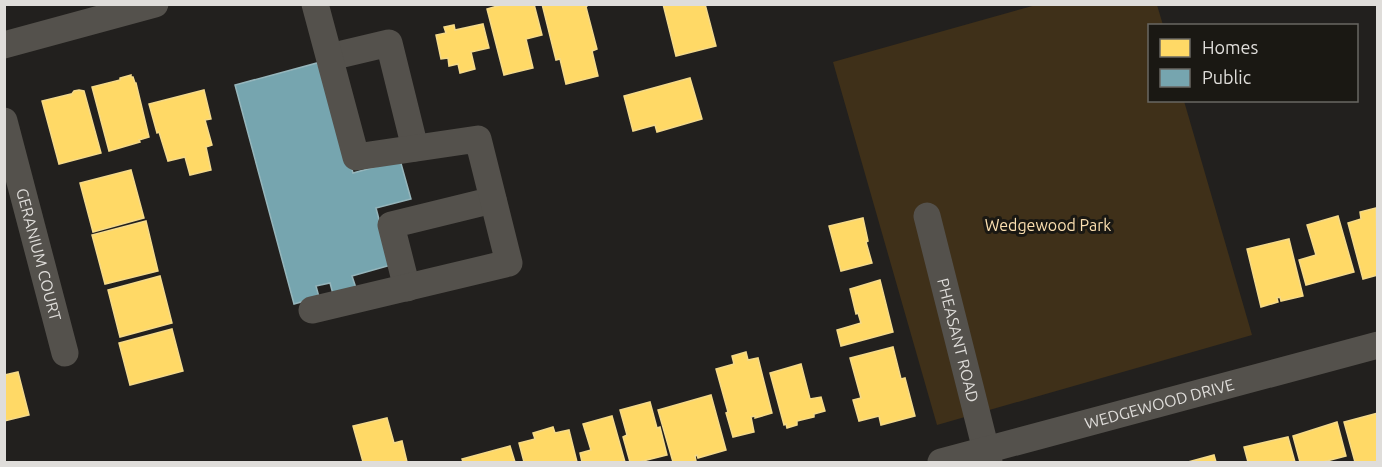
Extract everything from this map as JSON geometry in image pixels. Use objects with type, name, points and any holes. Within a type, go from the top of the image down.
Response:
[{"type":"street","points":[[4,45],[155,4]]},
{"type":"street","points":[[312,310],[509,263],[478,139],[356,157],[315,4]]},
{"type":"street","points":[[330,57],[388,43],[415,148]]},
{"type":"street","name":"GERANIUM COURT","points":[[4,121],[65,353]]},
{"type":"street","points":[[407,288],[391,225],[493,200]]},
{"type":"street","name":"PHEASANT ROAD","points":[[927,216],[987,457]]},
{"type":"street","name":"WEDGEWOOD DRIVE","points":[[941,462],[987,457],[1377,345]]},
{"type":"green space","name":"Wedgewood Park","points":[[1036,5],[1157,5],[1163,24],[1148,24],[1148,102],[1184,102],[1252,335],[937,425],[833,62]]},
{"type":"building: Homes","points":[[504,4],[534,4],[542,35],[526,39],[533,68],[504,75],[487,9]]},
{"type":"building: Homes","points":[[542,4],[589,4],[586,7],[597,49],[592,51],[598,76],[566,84],[560,59],[556,60]]},
{"type":"building: Homes","points":[[663,4],[705,4],[716,46],[676,56]]},
{"type":"building: Homes","points":[[483,24],[489,48],[471,52],[475,69],[460,73],[458,64],[449,66],[448,58],[441,59],[436,35],[446,33],[444,27],[454,25],[455,30]]},
{"type":"building: Homes","points":[[131,75],[136,83],[149,137],[109,151],[92,87]]},
{"type":"building: Homes","points":[[690,78],[702,119],[657,132],[655,125],[633,131],[624,96]]},
{"type":"building: Homes","points":[[204,90],[211,119],[205,120],[212,145],[206,147],[211,170],[190,175],[185,157],[168,161],[149,104]]},
{"type":"building: Homes","points":[[74,91],[84,91],[101,153],[59,164],[42,101],[71,95]]},
{"type":"building: Homes","points":[[131,170],[144,218],[93,232],[80,183]]},
{"type":"building: Homes","points":[[1376,208],[1378,275],[1363,279],[1348,223],[1361,219],[1360,212]]},
{"type":"building: Homes","points":[[1338,216],[1354,272],[1306,285],[1299,260],[1316,255],[1307,225]]},
{"type":"building: Homes","points":[[863,218],[872,263],[841,271],[829,226]]},
{"type":"building: Homes","points":[[146,221],[158,271],[105,284],[92,235]]},
{"type":"building: Homes","points":[[1289,239],[1303,296],[1281,301],[1280,297],[1277,298],[1278,302],[1261,307],[1247,249]]},
{"type":"building: Homes","points":[[160,276],[172,323],[120,337],[108,290]]},
{"type":"building: Homes","points":[[880,280],[893,332],[841,346],[837,330],[861,323],[858,313],[856,314],[850,289]]},
{"type":"building: Homes","points":[[172,329],[183,371],[130,385],[119,343]]},
{"type":"building: Homes","points":[[893,347],[901,379],[905,378],[915,416],[881,425],[879,416],[859,421],[853,400],[861,398],[850,358]]},
{"type":"building: Homes","points":[[746,352],[748,360],[758,358],[772,413],[751,417],[754,432],[733,437],[716,369],[734,364],[732,356]]},
{"type":"building: Homes","points":[[801,364],[810,399],[821,397],[825,411],[814,414],[814,417],[797,421],[797,425],[787,428],[786,424],[784,425],[770,373]]},
{"type":"building: Homes","points":[[18,372],[29,415],[4,421],[4,375]]},
{"type":"building: Homes","points":[[711,395],[726,450],[698,458],[697,455],[695,456],[696,461],[673,462],[658,410]]},
{"type":"building: Homes","points":[[650,402],[657,428],[660,427],[667,455],[630,462],[623,437],[627,435],[620,410]]},
{"type":"building: Homes","points":[[1378,413],[1378,462],[1355,462],[1344,422]]},
{"type":"building: Homes","points":[[612,416],[625,462],[582,462],[580,453],[591,450],[583,424]]},
{"type":"building: Homes","points":[[387,418],[394,443],[402,441],[407,462],[363,462],[353,426]]},
{"type":"building: Homes","points":[[1337,422],[1346,456],[1323,462],[1300,462],[1293,436]]},
{"type":"building: Homes","points":[[553,427],[555,433],[569,430],[577,462],[524,462],[519,443],[535,439],[533,433]]},
{"type":"building: Homes","points":[[1288,437],[1295,462],[1248,462],[1244,447]]},
{"type":"building: Homes","points":[[510,446],[515,462],[463,462],[462,459]]},
{"type":"building: Homes","points":[[1214,455],[1216,462],[1188,462]]},
{"type":"building: Public","points":[[317,63],[331,90],[353,173],[400,160],[411,199],[376,208],[391,265],[352,276],[356,288],[333,294],[330,283],[316,286],[319,297],[294,304],[235,85]]}]
